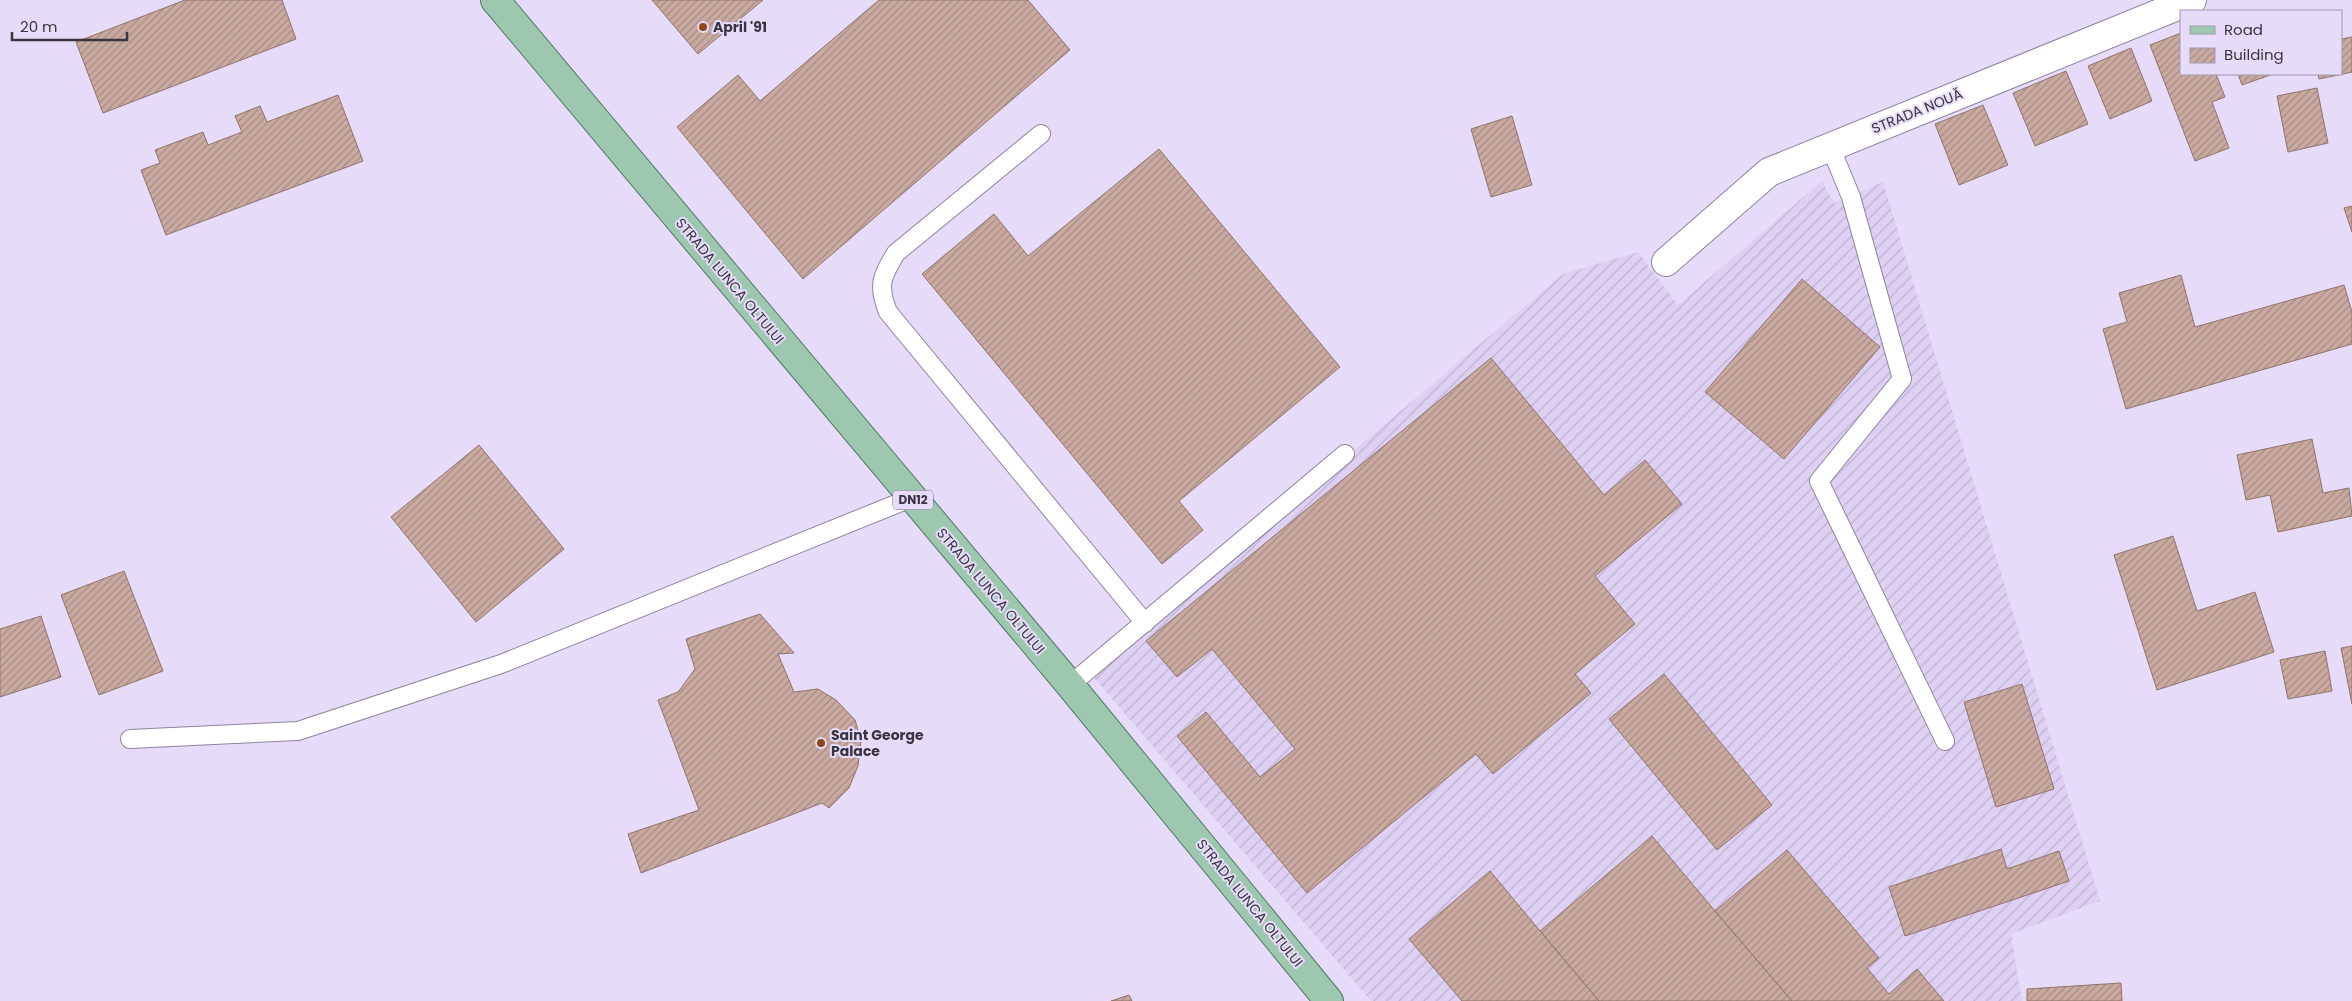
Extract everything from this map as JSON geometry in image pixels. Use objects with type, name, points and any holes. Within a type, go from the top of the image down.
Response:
[{"type":"main road","name":"STRADA LUNCA OLTULUI","points":[[495,0],[911,498],[1070,685],[1330,1001]]},
{"type":"street","name":"STRADA NOUĂ","points":[[1666,262],[1769,172],[2192,0]]},
{"type":"lane","points":[[1041,134],[896,253],[882,276],[882,297],[888,312],[1145,623]]},
{"type":"lane","points":[[1830,146],[1852,197],[1902,379],[1819,481],[1944,741]]},
{"type":"lane","points":[[1070,685],[1345,454]]},
{"type":"lane","points":[[130,739],[298,731],[501,664],[911,498]]},
{"type":"shaded area","points":[[1822,181],[1834,203],[1883,182],[2100,901],[2011,934],[2022,1001],[1371,1001],[1090,673],[1563,274],[1638,252],[1678,305]]},
{"type":"building","points":[[185,0],[282,0],[296,39],[103,113],[76,42]]},
{"type":"building","name":"April '91","points":[[652,0],[763,0],[698,54]]},
{"type":"building","points":[[879,0],[1028,0],[1070,50],[803,279],[677,127],[738,75],[760,101]]},
{"type":"building","points":[[2180,33],[2180,75],[2216,75],[2225,97],[2212,102],[2229,148],[2195,161],[2150,45]]},
{"type":"building","points":[[2352,37],[2352,72],[2342,74],[2342,39]]},
{"type":"building","points":[[2131,48],[2152,101],[2110,119],[2088,66]]},
{"type":"building","points":[[2066,71],[2088,124],[2035,146],[2013,93]]},
{"type":"building","points":[[2238,75],[2270,75],[2242,85]]},
{"type":"building","points":[[2318,75],[2338,75],[2319,79]]},
{"type":"building","points":[[2317,88],[2328,143],[2288,152],[2277,96]]},
{"type":"building","points":[[338,95],[363,161],[166,235],[141,170],[160,163],[155,150],[203,132],[208,145],[242,132],[235,116],[260,106],[267,122]]},
{"type":"building","points":[[1983,105],[2008,165],[1959,185],[1935,124]]},
{"type":"building","points":[[1512,116],[1532,185],[1491,197],[1471,129]]},
{"type":"building","points":[[1159,149],[1340,367],[1179,501],[1203,530],[1162,564],[922,274],[994,214],[1028,256]]},
{"type":"building","points":[[2352,206],[2352,232],[2344,208]]},
{"type":"building","points":[[2181,275],[2195,327],[2344,285],[2352,312],[2352,344],[2126,409],[2103,329],[2127,322],[2119,293]]},
{"type":"building","points":[[1802,279],[1880,347],[1784,459],[1705,392]]},
{"type":"building","points":[[1491,358],[1604,495],[1645,460],[1682,504],[1595,576],[1635,624],[1575,674],[1591,693],[1493,774],[1476,754],[1307,893],[1177,736],[1206,712],[1260,777],[1295,749],[1212,649],[1177,677],[1146,641]]},
{"type":"building","points":[[2312,439],[2323,493],[2349,488],[2352,516],[2278,532],[2270,495],[2246,500],[2237,455]]},
{"type":"building","points":[[479,445],[564,549],[476,622],[391,517]]},
{"type":"building","points":[[2173,536],[2197,611],[2255,592],[2274,652],[2157,690],[2114,555]]},
{"type":"building","points":[[124,571],[163,671],[99,695],[61,595]]},
{"type":"building","points":[[760,614],[794,653],[778,654],[794,692],[818,689],[836,700],[855,720],[861,740],[858,766],[849,788],[829,808],[822,803],[641,873],[628,834],[699,810],[658,700],[678,692],[695,669],[686,639]]},
{"type":"building","points":[[41,616],[61,677],[0,697],[0,629]]},
{"type":"building","points":[[2352,646],[2352,704],[2341,648]]},
{"type":"building","points":[[2325,651],[2332,691],[2288,699],[2280,660]]},
{"type":"building","points":[[1664,674],[1772,805],[1717,850],[1609,719]]},
{"type":"building","points":[[2022,684],[2054,789],[1996,807],[1964,702]]},
{"type":"building","points":[[1652,836],[1792,1001],[1599,1001],[1540,931]]},
{"type":"building","points":[[2001,849],[2007,869],[2059,851],[2069,881],[1905,936],[1889,887]]},
{"type":"building","points":[[1787,850],[1879,958],[1867,968],[1889,994],[1917,969],[1944,1001],[1792,1001],[1715,911]]},
{"type":"building","points":[[1490,871],[1599,1001],[1462,1001],[1409,939]]},
{"type":"building","points":[[2121,983],[2122,1001],[2027,1001],[2027,989]]},
{"type":"building","points":[[1129,995],[1132,1001],[1111,1001]]},
{"type":"place","name":"April '91","points":[[703,27]]},
{"type":"place","name":"Saint George Palace","points":[[821,743]]}]
